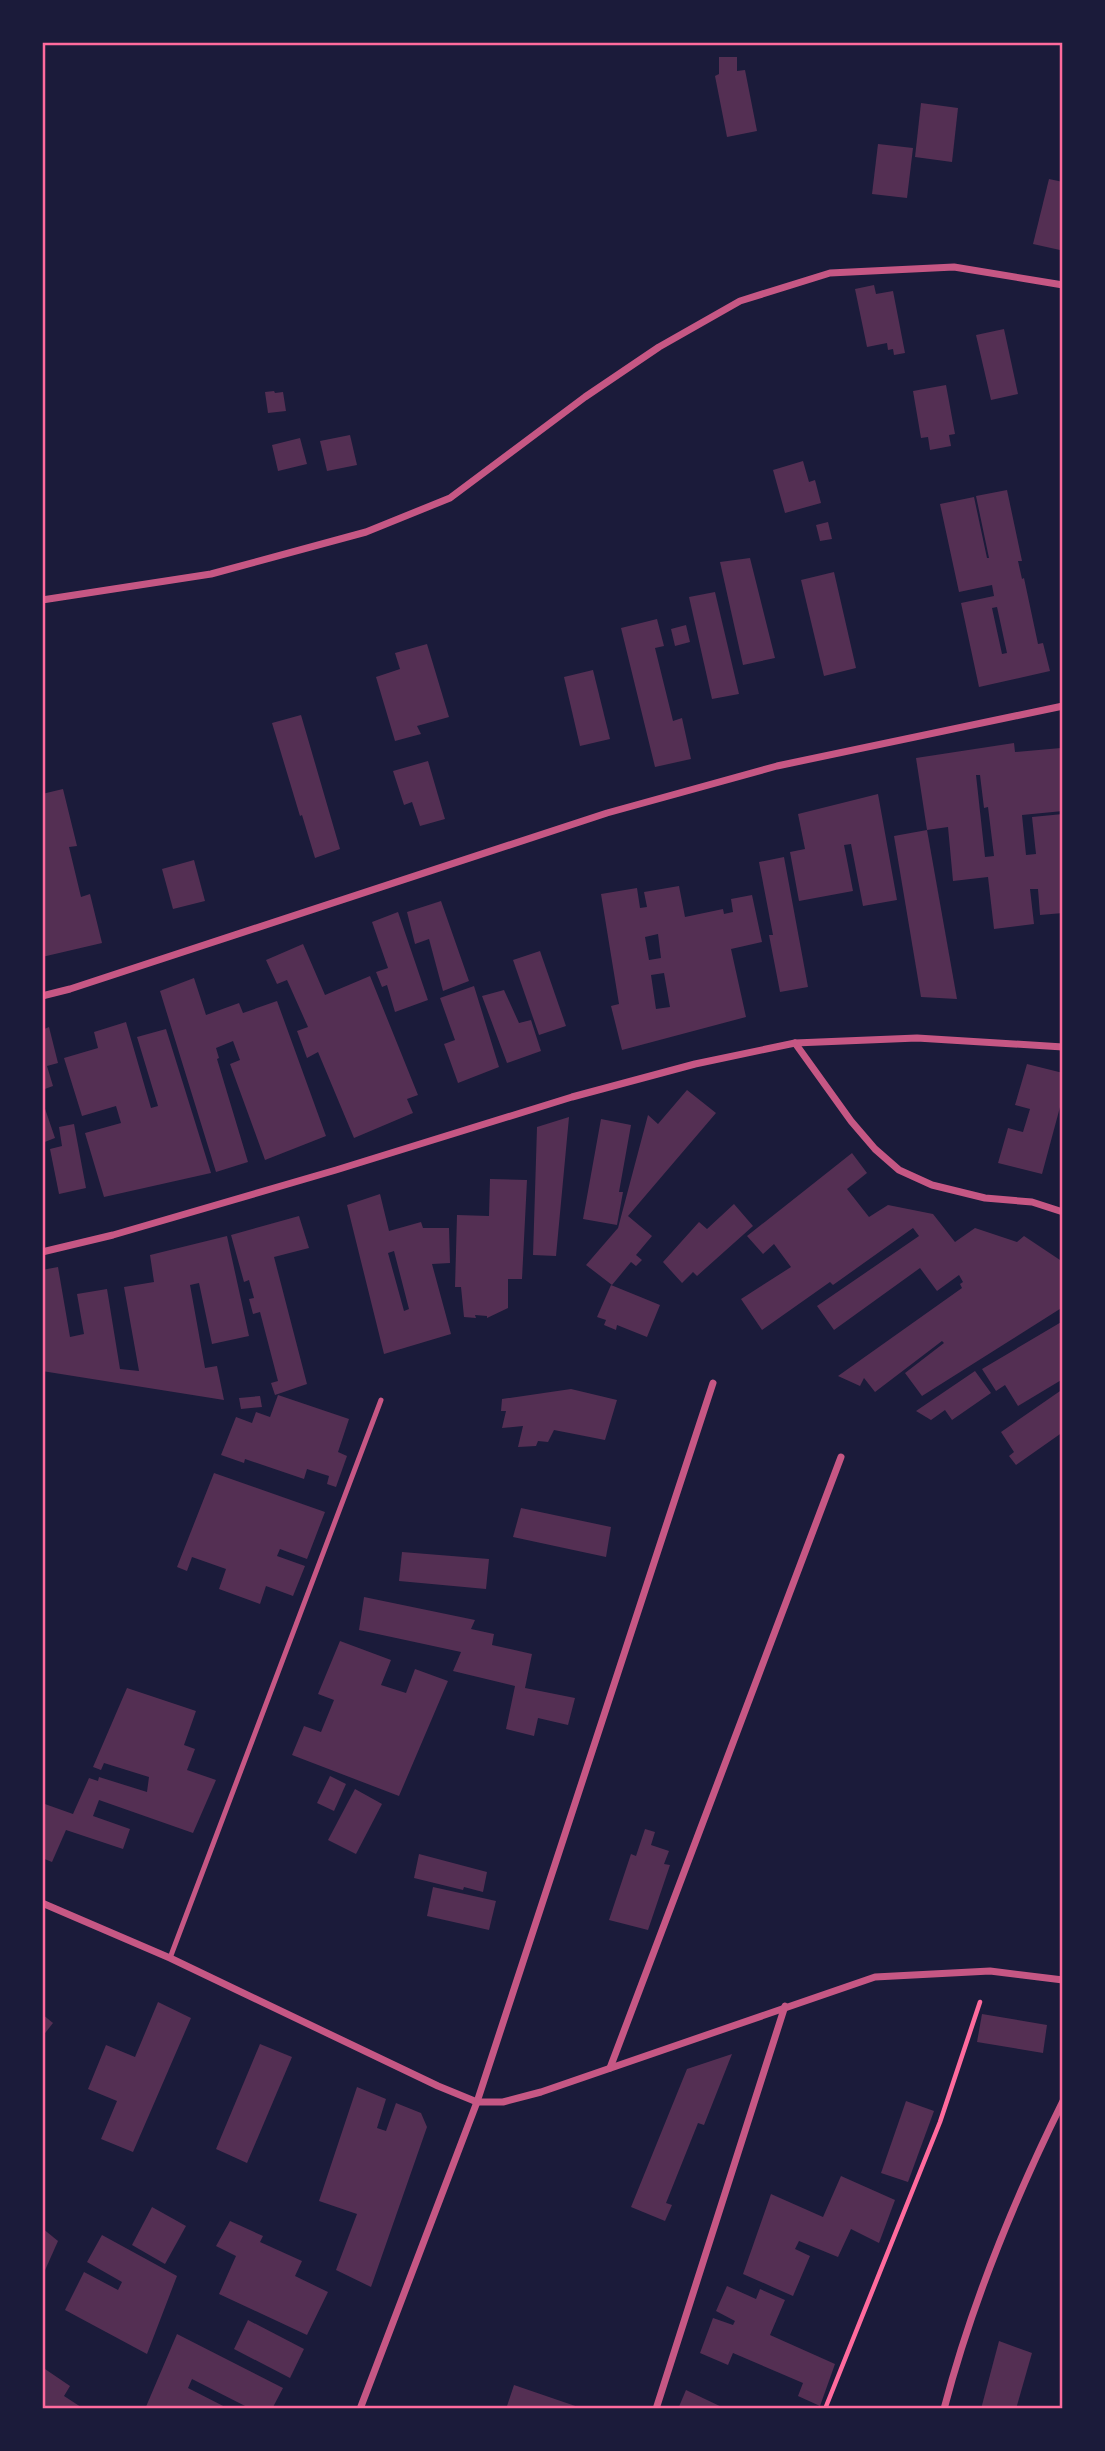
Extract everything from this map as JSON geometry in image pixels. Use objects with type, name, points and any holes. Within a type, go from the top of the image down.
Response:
[{"type":"street","points":[[42,600],[211,574],[366,532],[450,498],[585,397],[659,346],[740,301],[830,273],[954,267],[1063,285]]},
{"type":"street","points":[[42,996],[607,813],[777,766],[1063,706]]},
{"type":"street","points":[[42,1252],[113,1235],[336,1170],[572,1097],[695,1065],[795,1043],[917,1038],[1063,1047]]},
{"type":"street","points":[[795,1043],[851,1121],[875,1149],[899,1170],[932,1185],[985,1198],[1032,1202],[1063,1212]]},
{"type":"street","points":[[360,2409],[477,2102],[713,1383]]},
{"type":"street","points":[[610,2068],[841,1457]]},
{"type":"street","points":[[42,1903],[170,1958],[477,2102],[503,2102],[541,2092],[875,1977],[990,1971],[1063,1980]]},
{"type":"street","points":[[656,2409],[785,2006]]},
{"type":"street","points":[[944,2409],[990,2264],[1063,2101]]},
{"type":"lane","points":[[170,1958],[381,1400]]},
{"type":"path","points":[[825,2409],[940,2122],[990,1971]]},
{"type":"building","points":[[719,57],[737,57],[737,71],[745,70],[757,131],[727,137],[715,76],[719,74]]},
{"type":"building","points":[[921,103],[958,108],[952,162],[915,157]]},
{"type":"building","points":[[878,144],[913,148],[907,198],[872,194]]},
{"type":"building","points":[[1049,179],[1063,182],[1063,240],[1060,250],[1033,244]]},
{"type":"building","points":[[874,285],[876,294],[893,291],[905,353],[894,355],[893,349],[888,350],[887,343],[867,347],[855,289]]},
{"type":"building","points":[[1004,329],[1018,394],[991,400],[976,335]]},
{"type":"building","points":[[946,385],[955,434],[949,435],[951,446],[930,450],[928,437],[921,438],[913,391]]},
{"type":"building","points":[[265,392],[283,392],[286,411],[268,413]]},
{"type":"building","points":[[350,435],[357,465],[327,471],[320,441]]},
{"type":"building","points":[[300,438],[307,464],[278,471],[272,445]]},
{"type":"building","points":[[803,461],[809,482],[815,480],[821,503],[785,513],[773,470]]},
{"type":"building","points":[[1007,490],[1022,561],[1018,561],[1022,579],[1024,578],[1038,644],[1043,643],[1050,671],[979,687],[961,603],[994,596],[992,585],[959,592],[940,504],[974,497],[989,558],[976,496]],"holes":[[[997,607],[1007,653],[1002,654],[992,608]]]},
{"type":"building","points":[[828,522],[832,539],[820,541],[816,525]]},
{"type":"building","points":[[750,558],[775,658],[743,665],[720,562]]},
{"type":"building","points":[[834,572],[856,668],[824,676],[801,580]]},
{"type":"building","points":[[715,592],[739,694],[712,699],[689,597]]},
{"type":"building","points":[[657,619],[664,646],[655,648],[673,721],[682,718],[691,759],[655,767],[621,628]]},
{"type":"building","points":[[686,625],[690,642],[675,646],[671,629]]},
{"type":"building","points":[[427,644],[449,717],[417,726],[421,734],[395,741],[376,677],[400,669],[395,653]]},
{"type":"building","points":[[593,670],[610,739],[580,746],[564,677]]},
{"type":"building","points":[[301,715],[340,849],[315,858],[272,723]]},
{"type":"building","points":[[1014,743],[1015,752],[1061,748],[1063,811],[1022,815],[1026,855],[1036,854],[1032,817],[1063,814],[1063,913],[1040,915],[1038,889],[1030,889],[1034,924],[994,929],[988,877],[953,881],[948,827],[927,830],[916,758]],"holes":[[[976,775],[980,775],[984,808],[988,807],[994,856],[985,857]]]},
{"type":"building","points":[[428,761],[445,819],[420,826],[412,802],[404,805],[393,771]]},
{"type":"building","points":[[63,789],[77,846],[69,847],[81,897],[90,894],[102,943],[42,957],[42,794]]},
{"type":"building","points":[[878,794],[897,900],[863,906],[851,844],[844,845],[853,891],[799,901],[790,852],[805,849],[798,814]]},
{"type":"building","points":[[927,830],[957,999],[921,997],[894,836]]},
{"type":"building","points":[[784,857],[808,987],[780,992],[769,935],[773,935],[759,862]]},
{"type":"building","points":[[194,860],[205,901],[173,909],[162,869]]},
{"type":"building","points":[[679,886],[685,917],[723,909],[724,914],[733,912],[731,899],[752,895],[762,942],[731,949],[746,1017],[622,1050],[611,1006],[619,1004],[601,894],[637,888],[640,908],[647,907],[644,892]],"holes":[[[658,934],[661,958],[649,960],[645,937]],[[664,973],[670,1007],[656,1009],[651,975]]]},
{"type":"building","points":[[441,901],[469,981],[443,991],[429,939],[415,944],[407,912]]},
{"type":"building","points":[[398,912],[428,1000],[395,1012],[387,985],[382,987],[376,972],[388,968],[372,922]]},
{"type":"building","points":[[303,944],[325,995],[370,976],[418,1095],[407,1099],[413,1113],[354,1138],[318,1052],[307,1058],[297,1031],[308,1027],[287,980],[277,984],[266,960]]},
{"type":"building","points":[[540,951],[566,1026],[539,1035],[513,960]]},
{"type":"building","points":[[194,978],[206,1015],[239,1003],[243,1013],[277,1001],[326,1136],[265,1160],[230,1064],[240,1060],[233,1041],[216,1048],[217,1059],[248,1162],[216,1172],[160,991]]},
{"type":"building","points":[[474,986],[499,1067],[458,1083],[444,1044],[455,1040],[440,998]]},
{"type":"building","points":[[504,990],[519,1023],[531,1020],[541,1051],[507,1063],[482,996]]},
{"type":"building","points":[[126,1022],[151,1108],[158,1106],[137,1037],[166,1029],[211,1173],[104,1197],[85,1133],[121,1123],[116,1106],[82,1116],[64,1058],[98,1048],[94,1032]]},
{"type":"building","points":[[49,1027],[58,1063],[47,1066],[53,1086],[42,1090],[42,1030]]},
{"type":"building","points":[[1027,1064],[1063,1073],[1063,1096],[1042,1174],[998,1163],[1008,1128],[1023,1132],[1030,1109],[1015,1105]]},
{"type":"building","points":[[687,1090],[716,1113],[628,1216],[652,1236],[636,1255],[642,1260],[636,1266],[631,1262],[612,1285],[586,1265],[618,1228],[648,1115],[658,1124]]},
{"type":"building","points":[[42,1100],[55,1138],[42,1143]]},
{"type":"building","points":[[569,1117],[556,1256],[533,1255],[537,1127]]},
{"type":"building","points":[[601,1119],[631,1125],[619,1192],[623,1192],[617,1225],[583,1219]]},
{"type":"building","points":[[74,1124],[86,1188],[59,1194],[50,1149],[62,1146],[59,1127]]},
{"type":"building","points":[[852,1153],[867,1173],[847,1189],[869,1217],[888,1205],[933,1214],[955,1242],[975,1228],[1017,1242],[1024,1236],[1063,1262],[1063,1307],[922,1396],[905,1373],[944,1343],[942,1341],[875,1392],[864,1378],[860,1386],[838,1376],[962,1288],[960,1284],[963,1282],[959,1275],[937,1291],[920,1268],[834,1330],[817,1306],[919,1236],[913,1228],[833,1285],[830,1282],[762,1330],[741,1299],[791,1267],[774,1244],[763,1254],[747,1236]]},
{"type":"building","points":[[490,1179],[527,1180],[522,1279],[508,1279],[508,1308],[487,1318],[475,1315],[476,1318],[464,1317],[461,1287],[455,1287],[457,1215],[489,1216]]},
{"type":"building","points":[[380,1194],[389,1231],[421,1222],[423,1228],[449,1228],[450,1263],[432,1264],[451,1334],[384,1354],[347,1205]],"holes":[[[394,1251],[409,1309],[404,1311],[388,1253]]]},
{"type":"building","points":[[734,1204],[753,1226],[697,1276],[693,1272],[682,1283],[663,1262],[699,1222],[707,1229]]},
{"type":"building","points":[[299,1216],[309,1248],[274,1257],[307,1384],[275,1395],[271,1383],[278,1381],[260,1312],[253,1314],[249,1299],[254,1298],[249,1280],[244,1282],[231,1235]]},
{"type":"building","points":[[227,1236],[249,1336],[212,1344],[199,1283],[190,1285],[205,1368],[217,1366],[224,1400],[42,1371],[42,1270],[58,1267],[70,1337],[84,1334],[77,1294],[107,1289],[120,1369],[139,1371],[124,1287],[154,1282],[150,1255]]},
{"type":"building","points":[[611,1285],[660,1305],[647,1337],[617,1325],[616,1330],[604,1325],[606,1320],[597,1317]]},
{"type":"building","points":[[1063,1321],[1063,1379],[1018,1406],[1005,1385],[996,1391],[982,1369]]},
{"type":"building","points":[[975,1371],[991,1393],[952,1420],[945,1410],[931,1420],[916,1411]]},
{"type":"building","points":[[571,1389],[617,1400],[605,1440],[554,1430],[548,1442],[538,1441],[536,1446],[518,1447],[523,1426],[502,1428],[506,1411],[501,1411],[502,1399]]},
{"type":"building","points":[[1063,1389],[1063,1432],[1016,1465],[1009,1456],[1014,1452],[1001,1432]]},
{"type":"building","points":[[278,1395],[349,1419],[338,1452],[347,1456],[336,1487],[327,1484],[329,1476],[307,1469],[304,1479],[245,1459],[244,1463],[221,1455],[236,1417],[252,1423],[256,1412],[270,1417]]},
{"type":"building","points":[[260,1396],[262,1407],[241,1409],[239,1398]]},
{"type":"building","points":[[214,1473],[325,1512],[307,1559],[280,1549],[277,1556],[305,1566],[293,1596],[266,1586],[260,1604],[219,1589],[226,1569],[192,1557],[187,1571],[177,1567]]},
{"type":"building","points":[[521,1508],[611,1527],[606,1557],[513,1537]]},
{"type":"building","points":[[402,1552],[489,1559],[486,1589],[399,1581]]},
{"type":"building","points":[[364,1597],[475,1620],[471,1629],[494,1634],[492,1645],[532,1654],[525,1688],[575,1698],[568,1725],[538,1718],[534,1736],[506,1729],[515,1686],[453,1671],[461,1652],[359,1630]]},
{"type":"building","points":[[340,1641],[391,1660],[381,1685],[406,1693],[415,1669],[448,1681],[399,1796],[292,1755],[304,1726],[321,1732],[334,1700],[318,1694]]},
{"type":"building","points":[[127,1688],[196,1711],[184,1745],[195,1749],[187,1770],[216,1780],[193,1833],[99,1800],[93,1816],[130,1829],[123,1849],[66,1830],[52,1862],[42,1858],[42,1803],[73,1814],[89,1778],[98,1781],[99,1777],[147,1792],[149,1777],[104,1763],[101,1770],[93,1767]]},
{"type":"building","points":[[330,1776],[346,1784],[334,1811],[317,1803]]},
{"type":"building","points":[[355,1789],[382,1804],[356,1854],[328,1840]]},
{"type":"building","points":[[645,1829],[655,1832],[651,1845],[669,1851],[664,1864],[670,1865],[648,1930],[609,1920],[631,1854],[636,1856]]},
{"type":"building","points":[[419,1854],[487,1872],[483,1892],[414,1878]]},
{"type":"building","points":[[433,1887],[496,1901],[489,1930],[427,1916]]},
{"type":"building","points":[[158,2002],[191,2018],[133,2152],[101,2139],[117,2101],[88,2089],[106,2045],[135,2057]]},
{"type":"building","points":[[42,2014],[53,2023],[42,2037]]},
{"type":"building","points":[[982,2014],[1047,2025],[1043,2053],[977,2042]]},
{"type":"building","points":[[260,2044],[292,2057],[247,2163],[216,2149]]},
{"type":"building","points":[[732,2054],[704,2125],[698,2123],[666,2203],[672,2205],[665,2221],[631,2207],[687,2069]]},
{"type":"building","points":[[357,2087],[386,2099],[377,2128],[386,2131],[396,2103],[421,2113],[427,2127],[371,2287],[336,2270],[357,2214],[319,2201]]},
{"type":"building","points":[[906,2101],[934,2111],[908,2182],[881,2173]]},
{"type":"building","points":[[841,2176],[895,2200],[879,2243],[851,2229],[838,2257],[799,2241],[795,2249],[810,2256],[793,2296],[743,2274],[771,2194],[823,2217]]},
{"type":"building","points":[[152,2207],[186,2226],[165,2264],[132,2245]]},
{"type":"building","points":[[230,2221],[263,2236],[260,2242],[302,2261],[295,2276],[328,2292],[307,2335],[219,2294],[236,2256],[216,2246]]},
{"type":"building","points":[[42,2228],[58,2241],[42,2277]]},
{"type":"building","points":[[102,2235],[177,2276],[147,2354],[65,2310],[84,2272],[118,2290],[122,2282],[87,2262]]},
{"type":"building","points":[[727,2286],[756,2299],[760,2289],[785,2300],[770,2335],[835,2364],[820,2406],[798,2396],[803,2383],[733,2353],[728,2365],[700,2353],[713,2318],[733,2325],[735,2321],[716,2311]]},
{"type":"building","points":[[248,2320],[304,2349],[290,2378],[234,2349]]},
{"type":"building","points":[[177,2334],[283,2388],[272,2409],[251,2409],[192,2379],[188,2388],[229,2409],[145,2409]]},
{"type":"building","points":[[999,2341],[1032,2353],[1016,2409],[981,2409]]},
{"type":"building","points":[[42,2367],[70,2386],[64,2396],[84,2409],[42,2409]]},
{"type":"building","points":[[514,2385],[584,2409],[506,2409]]},
{"type":"building","points":[[686,2390],[726,2409],[678,2409]]}]
